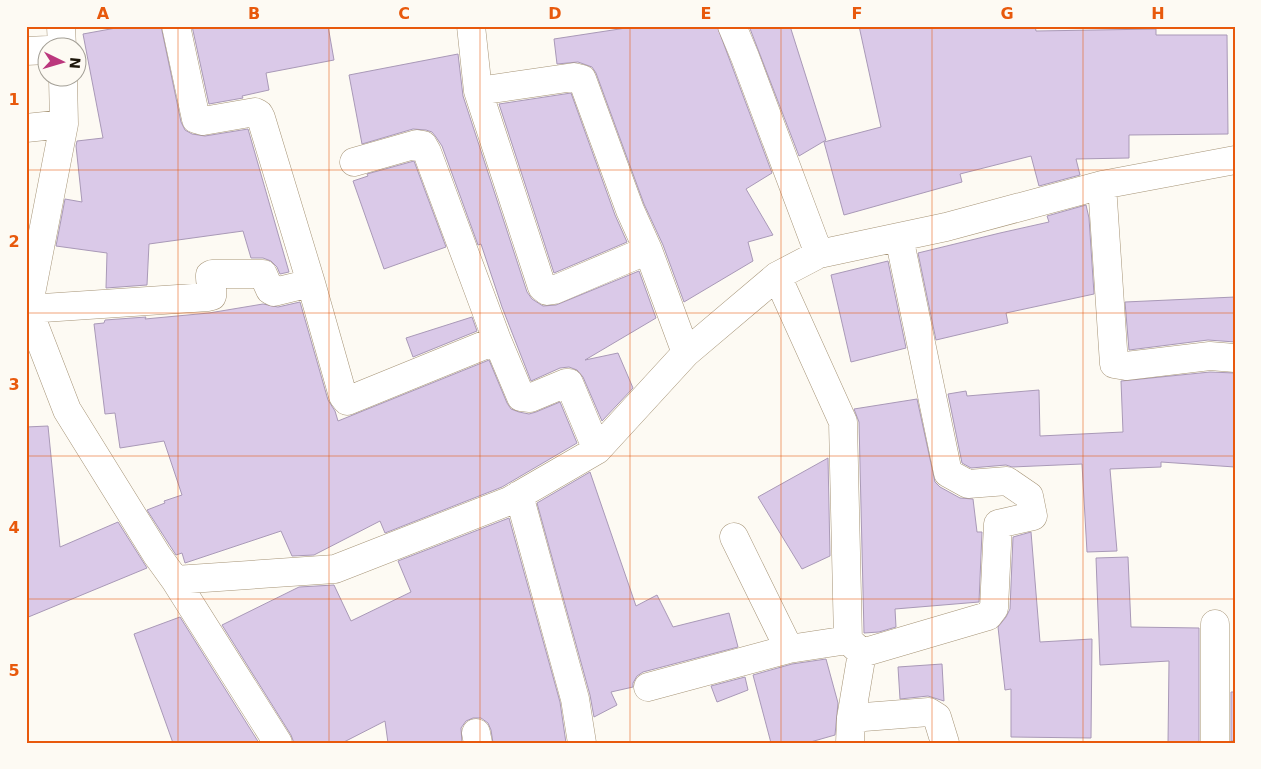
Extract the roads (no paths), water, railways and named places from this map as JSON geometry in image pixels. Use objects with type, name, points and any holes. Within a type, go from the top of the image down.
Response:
[{"type":"street","points":[[176,26],[196,119],[203,121],[255,112],[259,114],[312,283],[343,396],[348,401],[496,340]]},
{"type":"street","points":[[471,26],[478,91],[542,287],[547,291],[554,290],[648,250]]},
{"type":"street","points":[[732,26],[819,254]]},
{"type":"street","points":[[478,91],[574,77],[582,79],[630,210],[648,250],[686,353]]},
{"type":"street","points":[[62,88],[64,124],[28,309],[67,410],[157,555],[175,580],[278,743]]},
{"type":"street","points":[[26,128],[64,124]]},
{"type":"street","points":[[354,162],[417,144],[423,145],[496,340],[521,397],[530,398],[566,382],[569,383],[597,450]]},
{"type":"street","points":[[175,580],[335,569],[509,501],[597,450],[686,353],[777,276],[819,254],[946,227],[1102,184],[1235,160]]},
{"type":"street","points":[[1102,184],[1114,364],[1126,366],[1210,356],[1235,358]]},
{"type":"street","points":[[648,687],[789,649],[855,646],[988,616],[994,608],[998,524],[1033,516],[1029,496],[1007,481],[968,484],[948,474],[899,237]]},
{"type":"street","points":[[28,309],[208,297],[212,296],[213,293],[209,278],[212,274],[263,274],[270,290],[274,292],[312,283]]},
{"type":"street","points":[[777,276],[843,422],[855,646],[851,730],[929,712],[936,717],[946,743]]},
{"type":"street","points":[[519,495],[575,699],[582,743]]},
{"type":"street","points":[[734,536],[789,649]]},
{"type":"street","points":[[1215,624],[1215,743]]}]
